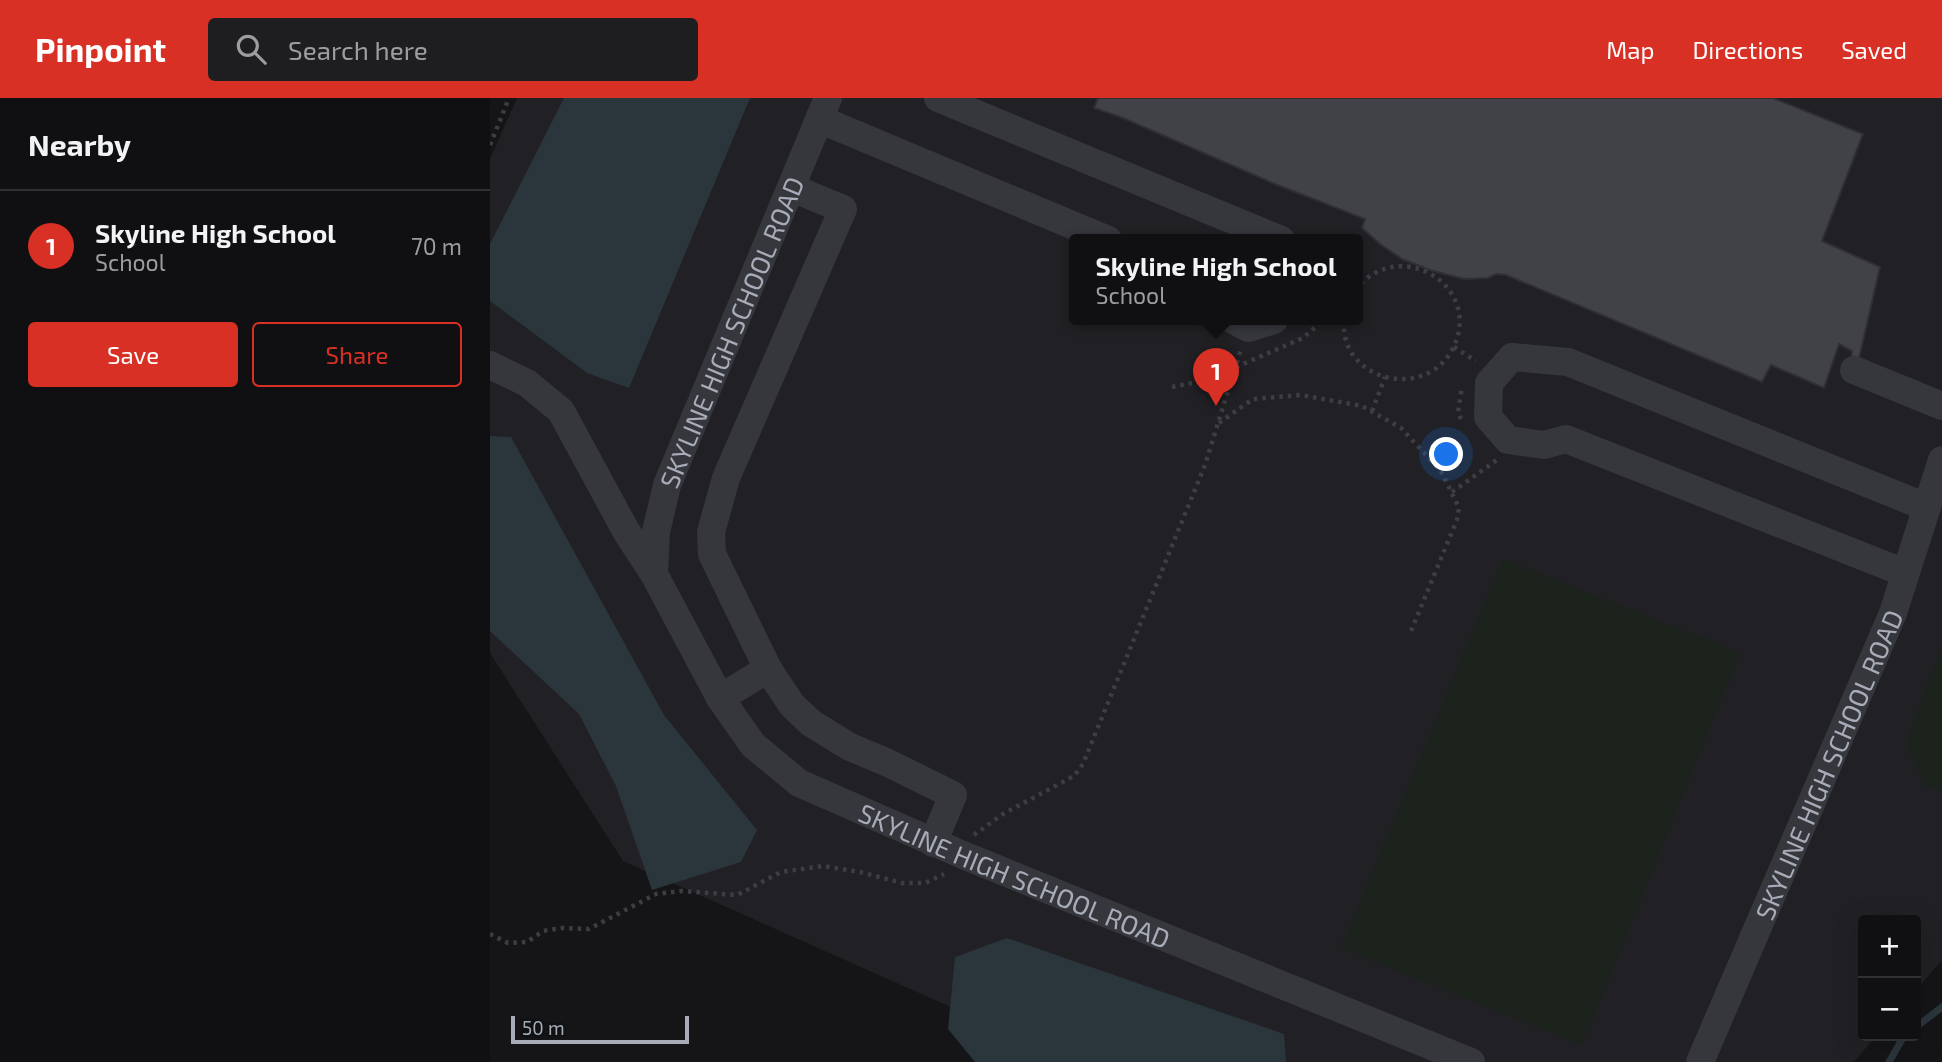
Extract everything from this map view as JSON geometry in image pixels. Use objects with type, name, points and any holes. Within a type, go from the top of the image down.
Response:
[{"type":"lane","points":[[938,98],[1267,234]]},
{"type":"lane","points":[[824,109],[1095,234]]},
{"type":"lane","name":"SKYLINE HIGH SCHOOL ROAD","points":[[654,574],[656,532],[667,485],[824,109]]},
{"type":"lane","points":[[792,188],[843,209],[726,478],[711,532],[712,554],[768,669],[792,705],[811,723],[850,747],[953,795],[933,843]]},
{"type":"lane","points":[[1905,573],[1566,439],[1544,446],[1508,440],[1488,417],[1489,383],[1513,357],[1568,362],[1926,507]]},
{"type":"lane","name":"SKYLINE HIGH SCHOOL ROAD","points":[[490,365],[527,383],[561,411],[625,531],[654,574],[720,698],[753,745],[799,783],[933,843],[1471,1062]]},
{"type":"lane","points":[[1854,370],[1942,406]]},
{"type":"lane","name":"SKYLINE HIGH SCHOOL ROAD","points":[[1699,1062],[1893,613],[1942,460]]},
{"type":"lane","points":[[720,698],[768,669]]},
{"type":"path","points":[[490,145],[509,98]]},
{"type":"path","points":[[1345,325],[1348,344],[1358,360],[1372,372],[1385,377],[1409,380],[1427,374],[1443,363],[1454,347],[1459,329],[1458,310],[1451,292],[1438,278],[1422,268],[1403,265],[1384,267],[1363,280]]},
{"type":"path","points":[[490,934],[508,943],[527,942],[544,931],[562,928],[589,929],[656,894],[682,891],[737,895],[781,872],[823,866],[902,883],[925,883],[950,872],[977,831],[1074,776],[1083,764],[1205,465],[1250,325]]},
{"type":"path","points":[[1454,347],[1476,360]]},
{"type":"path","points":[[1171,387],[1233,375]]},
{"type":"path","points":[[1371,411],[1385,377]]},
{"type":"path","points":[[1218,424],[1253,400],[1301,395],[1362,406],[1401,428],[1441,471],[1460,509],[1411,631]]},
{"type":"shaded area","points":[[517,98],[1942,98],[1942,960],[1921,984],[1921,915],[1858,915],[1858,1041],[1872,1041],[1854,1062],[1074,1062],[623,861],[490,653],[490,159]]},
{"type":"shaded area","points":[[564,98],[750,98],[629,388],[587,373],[490,301],[490,244]]},
{"type":"shaded area","points":[[490,436],[511,437],[664,715],[757,830],[741,862],[652,890],[616,786],[579,714],[490,631]]},
{"type":"shaded area","points":[[1503,559],[1740,653],[1582,1045],[1341,948]]},
{"type":"shaded area","points":[[1942,645],[1942,791],[1925,785],[1906,743]]},
{"type":"shaded area","points":[[1007,938],[1284,1034],[1286,1062],[975,1062],[948,1029],[955,957]]},
{"type":"building","points":[[1098,98],[1773,98],[1863,134],[1822,241],[1880,267],[1858,363],[1851,361],[1852,351],[1839,344],[1824,388],[1771,365],[1762,382],[1506,275],[1464,279],[1430,270],[1402,259],[1380,244],[1362,228],[1365,219],[1094,108]]},
{"type":"waterway","points":[[1921,1023],[1942,1007]]},
{"type":"waterway","points":[[1889,1062],[1901,1041]]},
{"type":"place","name":"Skyline High School","points":[[1216,406]]}]
